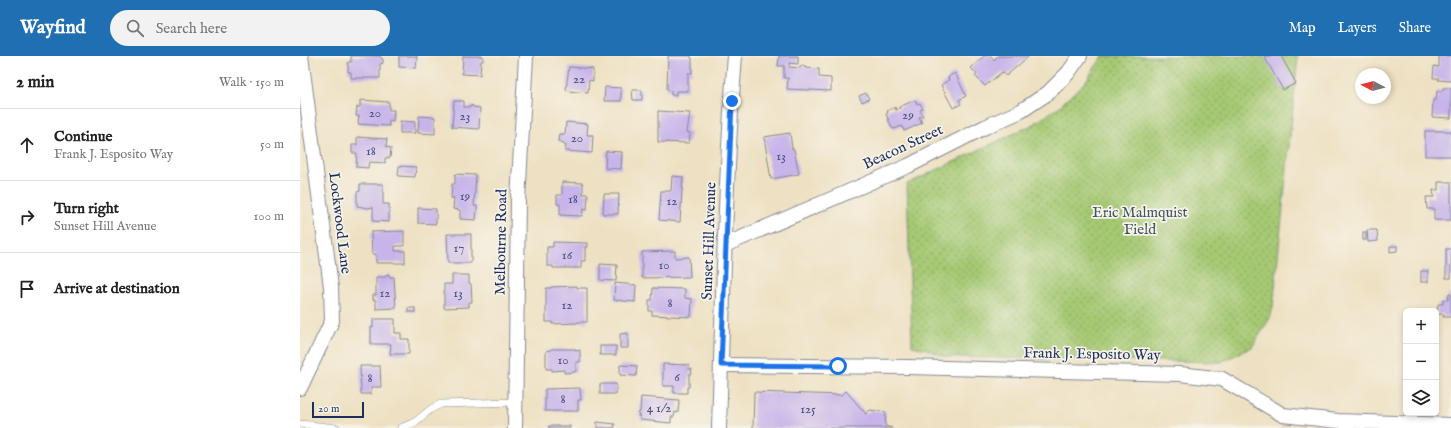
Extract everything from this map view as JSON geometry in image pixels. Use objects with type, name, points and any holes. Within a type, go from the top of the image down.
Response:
[{"type":"street","name":"Lockwood Lane","points":[[300,388],[332,321],[331,287],[301,56]]},
{"type":"street","name":"Melbourne Road","points":[[515,428],[518,201],[526,56]]},
{"type":"street","name":"Sunset Hill Avenue","points":[[719,428],[725,245],[732,101],[736,56]]},
{"type":"street","name":"Beacon Street","points":[[725,245],[908,166],[985,127],[1021,111],[1048,93],[1068,73],[1080,56]]},
{"type":"street","name":"Frank J. Esposito Way","points":[[721,365],[914,367],[1180,374],[1222,379],[1283,415],[1338,421],[1451,425]]},
{"type":"lane","points":[[401,428],[415,422],[441,404],[516,402]]},
{"type":"lane","points":[[300,424],[336,428]]},
{"type":"green space","name":"Eric Malmquist Field","points":[[1103,56],[1298,56],[1273,307],[1270,318],[1252,347],[1221,362],[949,357],[927,349],[912,346],[907,184],[1034,124],[1060,106],[1085,82]]},
{"type":"building","points":[[351,56],[380,56],[383,63],[380,64],[380,78],[351,78],[351,72],[348,72],[348,62],[351,62]]},
{"type":"building","points":[[399,56],[417,56],[416,68],[399,67]]},
{"type":"building","points":[[463,56],[483,56],[480,75],[462,74]]},
{"type":"building","points":[[668,56],[691,56],[692,73],[688,73],[688,91],[676,91],[676,95],[671,95],[671,91],[667,89]]},
{"type":"building","points":[[779,56],[798,56],[798,64],[789,63],[789,67],[800,68],[800,66],[805,66],[805,68],[819,69],[819,77],[831,78],[831,91],[787,89],[788,78],[784,78],[784,66],[778,66]]},
{"type":"building","points":[[984,56],[991,56],[994,60],[998,56],[1029,56],[1006,76],[1002,72],[985,86],[975,76],[977,74],[971,68]]},
{"type":"building","points":[[1264,56],[1281,56],[1296,83],[1283,90]]},
{"type":"building","points":[[1439,56],[1451,56],[1451,81],[1433,78],[1434,66],[1439,67]]},
{"type":"building","points":[[569,67],[593,69],[593,81],[589,80],[588,93],[568,91],[566,89]]},
{"type":"building","points":[[955,73],[966,96],[959,100],[961,104],[953,108],[941,85],[949,80],[948,77]]},
{"type":"building","points":[[605,87],[621,88],[621,101],[604,101]]},
{"type":"building","points":[[1443,88],[1451,88],[1451,118],[1432,117],[1433,100],[1436,100],[1437,91],[1442,91]]},
{"type":"building","points":[[632,90],[642,90],[642,100],[633,100]]},
{"type":"building","points":[[866,93],[869,99],[862,102],[859,96]]},
{"type":"building","points":[[360,100],[389,102],[389,110],[394,110],[393,121],[389,120],[389,126],[358,124],[359,116],[356,116],[357,107],[360,107]]},
{"type":"building","points":[[915,100],[917,104],[920,103],[923,109],[920,110],[923,116],[919,117],[922,123],[904,131],[902,126],[894,129],[892,128],[886,114],[888,113],[887,111],[895,107],[896,110],[900,108],[899,107]]},
{"type":"building","points":[[454,101],[464,101],[464,107],[471,107],[471,105],[473,107],[480,108],[479,129],[452,127]]},
{"type":"building","points":[[658,111],[690,113],[687,132],[690,133],[689,143],[658,142]]},
{"type":"building","points":[[419,116],[435,117],[435,134],[418,133]]},
{"type":"building","points":[[400,121],[415,122],[415,133],[400,133]]},
{"type":"building","points":[[566,122],[588,124],[587,135],[593,135],[592,153],[565,151],[566,145],[558,141],[559,134],[565,134]]},
{"type":"building","points":[[1425,131],[1451,131],[1451,156],[1425,156]]},
{"type":"building","points":[[790,133],[792,149],[794,149],[799,174],[771,179],[764,137]]},
{"type":"building","points":[[357,137],[387,139],[386,147],[391,148],[390,158],[385,158],[385,163],[369,162],[368,168],[356,167],[357,153],[352,153],[352,145],[357,145]]},
{"type":"building","points":[[606,151],[622,152],[621,169],[605,168]]},
{"type":"building","points":[[399,166],[416,167],[415,177],[398,176]]},
{"type":"building","points":[[455,174],[476,175],[474,206],[477,206],[476,220],[460,219],[460,210],[453,209],[454,198],[451,198],[452,184],[455,184]]},
{"type":"building","points":[[672,176],[683,177],[680,222],[659,220],[661,191],[671,191]]},
{"type":"building","points":[[562,182],[583,183],[583,194],[588,194],[587,210],[583,209],[582,216],[560,215],[560,204],[557,204],[557,195],[562,195]]},
{"type":"building","points":[[1438,182],[1451,182],[1451,220],[1434,220],[1434,209],[1427,209],[1426,197],[1434,197],[1433,190],[1438,190]]},
{"type":"building","points":[[360,184],[383,184],[383,204],[389,204],[389,222],[373,221],[373,207],[368,208],[357,206],[357,192],[360,191]]},
{"type":"building","points":[[604,194],[619,194],[618,214],[603,214]]},
{"type":"building","points":[[418,208],[436,209],[436,224],[418,223]]},
{"type":"building","points":[[1367,230],[1377,230],[1378,241],[1368,242]]},
{"type":"building","points":[[404,231],[404,246],[395,246],[395,251],[405,251],[405,263],[376,263],[376,254],[372,254],[371,232]]},
{"type":"building","points":[[1363,232],[1366,232],[1366,240],[1363,240]]},
{"type":"building","points":[[447,234],[471,234],[471,263],[448,263]]},
{"type":"building","points":[[553,242],[588,243],[588,247],[585,247],[585,261],[581,261],[581,268],[553,268],[553,266],[547,266],[547,247],[553,247]]},
{"type":"building","points":[[1390,246],[1397,246],[1397,251],[1390,252]]},
{"type":"building","points":[[1446,249],[1451,249],[1451,278],[1446,278]]},
{"type":"building","points":[[675,251],[675,258],[689,257],[690,277],[642,278],[642,252]]},
{"type":"building","points":[[600,264],[617,265],[616,281],[600,280]]},
{"type":"building","points":[[1421,271],[1428,271],[1428,282],[1421,282]]},
{"type":"building","points":[[389,274],[389,277],[394,277],[396,308],[376,309],[376,300],[373,300],[373,295],[376,295],[376,277],[386,277],[386,275]]},
{"type":"building","points":[[452,275],[469,275],[472,302],[469,302],[469,307],[444,308],[444,284],[452,284]]},
{"type":"building","points":[[615,283],[636,285],[635,302],[614,300]]},
{"type":"building","points":[[577,286],[577,288],[587,288],[587,322],[552,324],[552,322],[546,322],[546,288]]},
{"type":"building","points":[[653,288],[685,289],[685,298],[692,299],[691,317],[652,315],[652,311],[649,311],[649,300],[652,300]]},
{"type":"building","points":[[1449,294],[1451,294],[1451,317],[1443,317],[1444,314],[1439,314],[1438,304],[1443,304],[1443,299],[1448,300]]},
{"type":"building","points":[[408,308],[415,308],[415,312],[408,312]]},
{"type":"building","points":[[373,319],[395,319],[395,333],[401,333],[401,339],[409,339],[409,354],[390,354],[391,344],[371,344],[371,327],[373,328]]},
{"type":"building","points":[[628,333],[628,348],[620,348],[620,334]]},
{"type":"building","points":[[600,346],[616,346],[616,355],[600,355]]},
{"type":"building","points":[[551,349],[580,350],[580,362],[576,362],[576,371],[564,373],[564,370],[552,371],[552,369],[546,369],[546,351]]},
{"type":"building","points":[[663,364],[689,365],[689,369],[692,369],[691,374],[689,374],[689,387],[687,387],[687,393],[674,393],[674,386],[663,386]]},
{"type":"building","points":[[620,365],[637,366],[636,376],[620,375]]},
{"type":"building","points":[[360,366],[380,366],[381,387],[371,387],[371,394],[361,394]]},
{"type":"building","points":[[600,384],[616,384],[616,394],[600,394]]},
{"type":"building","points":[[580,388],[581,400],[578,400],[578,411],[545,411],[545,389]]},
{"type":"building","points":[[846,391],[866,414],[870,410],[886,412],[885,426],[892,428],[753,428],[754,392],[842,395]]},
{"type":"building","points":[[641,397],[679,400],[678,413],[675,412],[674,417],[671,417],[671,423],[640,420],[640,416],[638,416],[640,412]]},
{"type":"building","points":[[597,422],[615,424],[614,428],[597,428]]},
{"type":"building","points":[[549,426],[570,426],[570,428],[549,428]]},
{"type":"route","points":[[732,101],[721,365],[838,366]]}]
